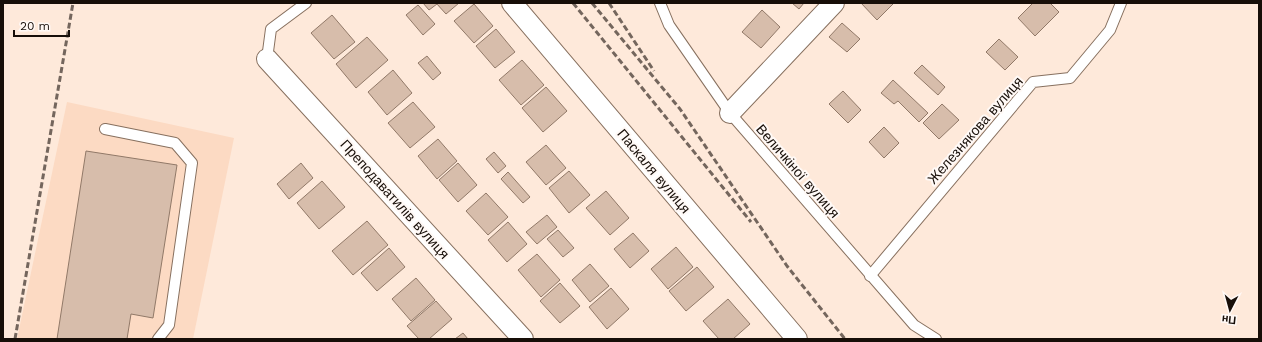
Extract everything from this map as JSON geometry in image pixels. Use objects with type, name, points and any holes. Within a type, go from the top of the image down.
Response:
[{"type":"street","name":"Паскаля вулиця","points":[[512,3],[797,339]]},
{"type":"street","points":[[730,113],[834,3]]},
{"type":"street","name":"Преподаватилів вулиця","points":[[267,59],[523,339]]},
{"type":"lane","points":[[267,59],[271,29],[306,3]]},
{"type":"lane","name":"Величкіної вулиця","points":[[660,3],[670,25],[730,113],[870,276],[914,324],[936,339]]},
{"type":"lane","name":"Железнякова вулиця","points":[[870,276],[1033,82],[1070,78],[1110,30],[1121,3]]},
{"type":"lane","points":[[105,129],[175,143],[192,163],[169,325],[158,339]]},
{"type":"shaded area","points":[[67,102],[234,138],[193,339],[17,339]]},
{"type":"building","points":[[423,3],[436,3],[437,4],[429,10]]},
{"type":"building","points":[[436,3],[459,3],[446,14]]},
{"type":"building","points":[[792,3],[804,3],[799,9]]},
{"type":"building","points":[[861,3],[894,3],[877,20]]},
{"type":"building","points":[[1033,3],[1050,3],[1059,12],[1035,36],[1018,18]]},
{"type":"building","points":[[474,4],[493,26],[474,43],[454,21]]},
{"type":"building","points":[[418,5],[435,24],[423,35],[406,15]]},
{"type":"building","points":[[762,10],[780,27],[761,48],[742,32]]},
{"type":"building","points":[[332,15],[355,42],[334,59],[311,33]]},
{"type":"building","points":[[842,23],[860,39],[847,52],[829,37]]},
{"type":"building","points":[[496,29],[515,52],[495,68],[476,46]]},
{"type":"building","points":[[367,37],[388,60],[356,88],[336,64]]},
{"type":"building","points":[[999,39],[1018,57],[1005,70],[986,52]]},
{"type":"building","points":[[427,56],[441,73],[433,80],[418,63]]},
{"type":"building","points":[[522,60],[544,85],[521,105],[499,80]]},
{"type":"building","points":[[922,65],[945,87],[938,95],[914,73]]},
{"type":"building","points":[[393,70],[412,93],[387,115],[368,92]]},
{"type":"building","points":[[893,80],[928,113],[919,122],[898,101],[894,104],[881,93]]},
{"type":"building","points":[[546,87],[567,111],[543,132],[522,108]]},
{"type":"building","points":[[843,91],[861,110],[848,123],[829,104]]},
{"type":"building","points":[[413,102],[435,127],[410,148],[388,123]]},
{"type":"building","points":[[942,104],[959,120],[939,139],[923,123]]},
{"type":"building","points":[[884,127],[899,143],[884,158],[869,142]]},
{"type":"building","points":[[438,139],[457,161],[437,179],[418,156]]},
{"type":"building","points":[[546,145],[566,168],[546,185],[526,162]]},
{"type":"building","points":[[86,151],[177,165],[153,318],[131,314],[127,339],[57,339]]},
{"type":"building","points":[[494,152],[506,166],[498,173],[486,159]]},
{"type":"building","points":[[301,163],[313,178],[289,199],[277,184]]},
{"type":"building","points":[[458,163],[477,185],[458,202],[439,180]]},
{"type":"building","points":[[569,171],[590,195],[569,213],[549,188]]},
{"type":"building","points":[[508,172],[530,197],[523,203],[501,179]]},
{"type":"building","points":[[322,181],[345,207],[319,229],[297,203]]},
{"type":"building","points":[[606,191],[629,218],[610,235],[586,208]]},
{"type":"building","points":[[486,193],[508,217],[488,235],[466,211]]},
{"type":"building","points":[[547,215],[557,227],[537,244],[526,232]]},
{"type":"building","points":[[367,221],[388,245],[353,275],[332,251]]},
{"type":"building","points":[[508,222],[527,244],[507,262],[488,240]]},
{"type":"building","points":[[558,230],[574,248],[563,257],[547,239]]},
{"type":"building","points":[[633,233],[649,251],[630,268],[614,249]]},
{"type":"building","points":[[676,247],[693,267],[668,289],[651,269]]},
{"type":"building","points":[[389,248],[405,267],[377,291],[361,273]]},
{"type":"building","points":[[537,254],[560,280],[541,297],[518,270]]},
{"type":"building","points":[[590,264],[609,286],[590,302],[572,280]]},
{"type":"building","points":[[697,267],[714,287],[686,311],[669,291]]},
{"type":"building","points":[[416,278],[435,300],[411,321],[392,299]]},
{"type":"building","points":[[560,283],[580,306],[560,323],[540,301]]},
{"type":"building","points":[[611,288],[629,309],[607,329],[589,307]]},
{"type":"building","points":[[728,299],[750,324],[733,339],[719,339],[703,321]]},
{"type":"building","points":[[436,301],[452,319],[429,339],[419,339],[407,326]]},
{"type":"building","points":[[463,333],[468,339],[455,339]]},
{"type":"railway","points":[[15,339],[73,3]]},
{"type":"railway","points":[[573,3],[751,222]]},
{"type":"railway","points":[[592,3],[680,109],[787,266],[845,339]]},
{"type":"railway","points":[[609,3],[654,71]]}]
